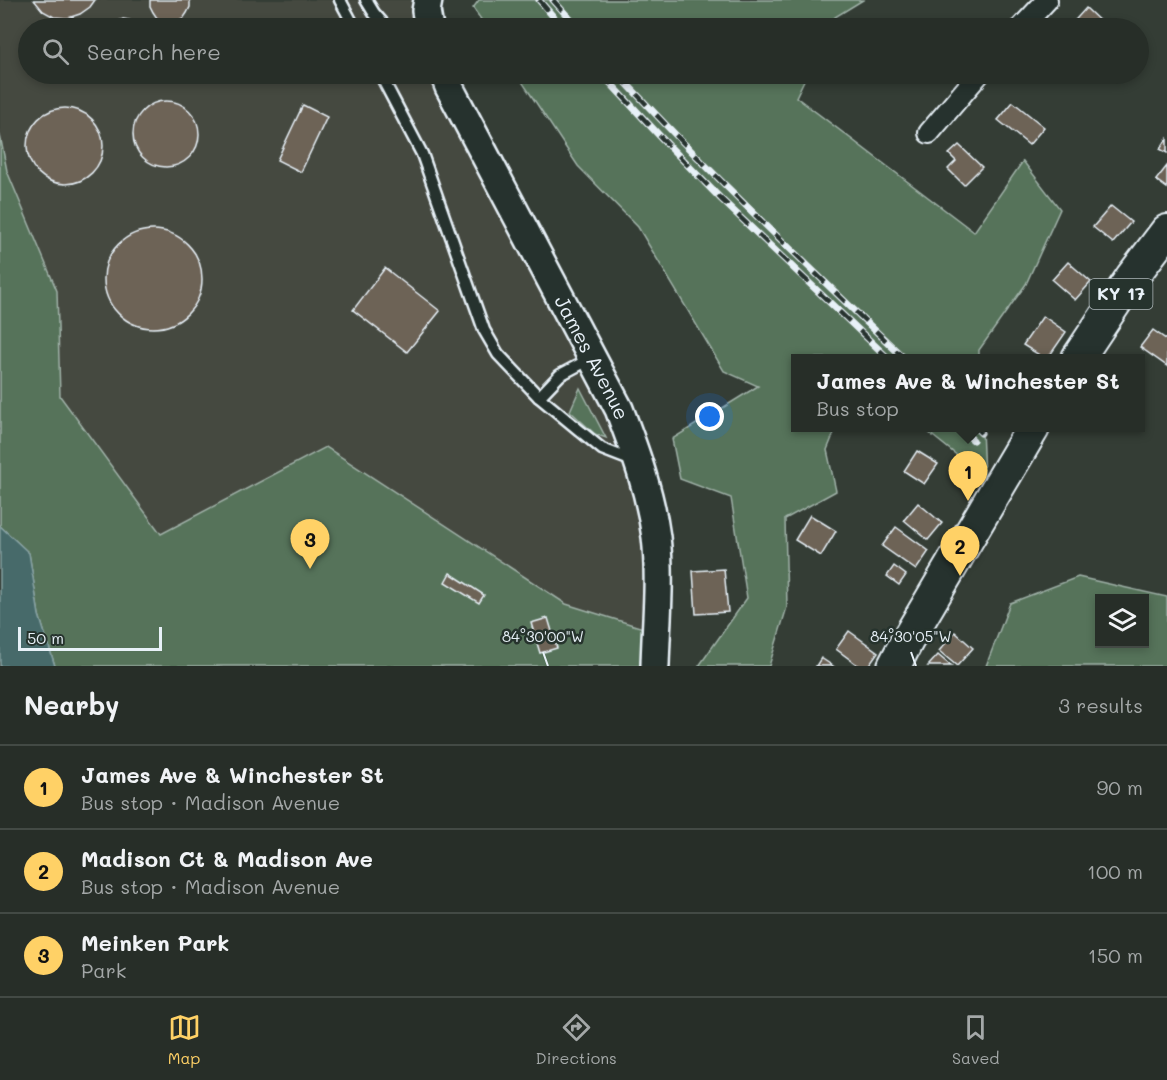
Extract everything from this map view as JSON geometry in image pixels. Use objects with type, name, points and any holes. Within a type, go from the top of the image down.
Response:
[{"type":"main road","points":[[427,18],[428,0]]},
{"type":"main road","name":"James Avenue","points":[[448,84],[619,409],[639,464],[651,507],[656,539],[658,577],[655,666]]},
{"type":"main road","name":"KY 17","points":[[1081,354],[1132,277],[1167,231]]},
{"type":"main road","points":[[894,666],[1031,432]]},
{"type":"street","points":[[1030,18],[1047,0]]},
{"type":"street","points":[[929,133],[971,84]]},
{"type":"lane","points":[[340,0],[350,18]]},
{"type":"lane","points":[[366,0],[378,18]]},
{"type":"lane","points":[[386,84],[422,154],[484,330],[498,354],[539,396],[602,449],[639,464]]},
{"type":"lane","points":[[539,396],[560,375],[592,358]]},
{"type":"shaded area","points":[[0,0],[428,0],[429,18],[18,18],[18,84],[449,84],[639,464],[656,632],[566,604],[326,447],[161,535],[60,396],[57,291],[7,171],[0,135]]},
{"type":"green space","points":[[479,0],[863,0],[835,18],[480,18],[473,8]]},
{"type":"green space","points":[[524,84],[802,84],[796,97],[974,232],[1023,161],[1060,209],[1026,284],[979,350],[979,354],[791,354],[791,432],[834,432],[827,450],[836,491],[785,519],[787,607],[769,666],[699,666],[747,598],[731,498],[680,479],[672,439],[758,386],[724,371],[638,227],[578,166]]},
{"type":"green space","points":[[0,135],[7,171],[57,291],[60,396],[161,534],[326,447],[566,604],[656,632],[655,666],[55,666],[39,615],[29,553],[0,526]]},
{"type":"green space","points":[[580,388],[606,438],[595,434],[570,411]]},
{"type":"green space","points":[[928,432],[982,432],[984,477]]},
{"type":"green space","points":[[1078,577],[1167,597],[1167,666],[986,666],[1010,603]]},
{"type":"water","points":[[0,526],[29,553],[39,615],[55,666],[0,666]]},
{"type":"building","points":[[34,0],[95,0],[80,14],[68,18],[54,17],[43,11]]},
{"type":"building","points":[[150,0],[190,0],[190,7],[184,18],[157,18],[150,6]]},
{"type":"building","points":[[1086,8],[1097,18],[1077,18]]},
{"type":"building","points":[[159,101],[173,101],[185,106],[194,115],[199,134],[197,147],[190,158],[173,167],[159,167],[147,162],[138,153],[133,141],[133,127],[138,115],[147,106]]},
{"type":"building","points":[[1013,102],[1044,127],[1029,145],[998,120]]},
{"type":"building","points":[[303,105],[327,117],[301,172],[277,160]]},
{"type":"building","points":[[65,108],[80,111],[92,119],[100,131],[103,146],[100,161],[92,173],[80,181],[65,184],[50,181],[38,173],[30,161],[27,146],[30,131],[38,119],[50,111]]},
{"type":"building","points":[[1167,139],[1167,153],[1160,149]]},
{"type":"building","points":[[959,145],[982,167],[964,185],[948,169],[956,161],[949,154]]},
{"type":"building","points":[[1167,166],[1167,188],[1156,180]]},
{"type":"building","points":[[1111,206],[1131,222],[1113,243],[1093,227]]},
{"type":"building","points":[[153,230],[172,234],[188,244],[198,260],[202,279],[198,298],[188,314],[172,324],[153,328],[134,324],[118,314],[108,298],[104,279],[108,260],[118,244],[134,234]]},
{"type":"building","points":[[1068,262],[1091,282],[1075,300],[1052,280]]},
{"type":"building","points":[[385,268],[440,311],[407,352],[353,310]]},
{"type":"building","points":[[1043,316],[1066,332],[1051,354],[1038,354],[1023,345]]},
{"type":"building","points":[[1153,330],[1167,340],[1167,366],[1140,347]]},
{"type":"building","points":[[917,451],[938,464],[924,484],[904,471]]},
{"type":"building","points":[[918,503],[942,523],[928,540],[904,520]]},
{"type":"building","points":[[810,515],[836,531],[821,556],[795,540]]},
{"type":"building","points":[[896,527],[929,551],[916,570],[882,546]]},
{"type":"building","points":[[894,566],[906,575],[899,585],[887,576]]},
{"type":"building","points":[[724,569],[728,612],[696,614],[693,571]]},
{"type":"building","points":[[450,573],[484,595],[479,603],[445,582]]},
{"type":"building","points":[[548,618],[557,648],[540,653],[531,623]]},
{"type":"building","points":[[849,631],[878,652],[868,666],[859,666],[836,649]]},
{"type":"building","points":[[955,632],[973,648],[957,666],[939,651]]},
{"type":"building","points":[[938,655],[951,666],[928,666]]},
{"type":"building","points":[[821,658],[833,666],[816,666]]},
{"type":"railway","points":[[539,0],[554,18]]},
{"type":"railway","points":[[553,0],[569,18]]},
{"type":"railway","points":[[611,84],[721,199],[884,354]]},
{"type":"railway","points":[[627,84],[723,183],[900,354]]},
{"type":"railway","points":[[964,432],[973,440]]},
{"type":"place","name":"James Ave & Winchester St","points":[[968,501]]},
{"type":"place","name":"Meinken Park","points":[[310,569]]},
{"type":"place","name":"Madison Ct & Madison Ave","points":[[960,576]]}]
